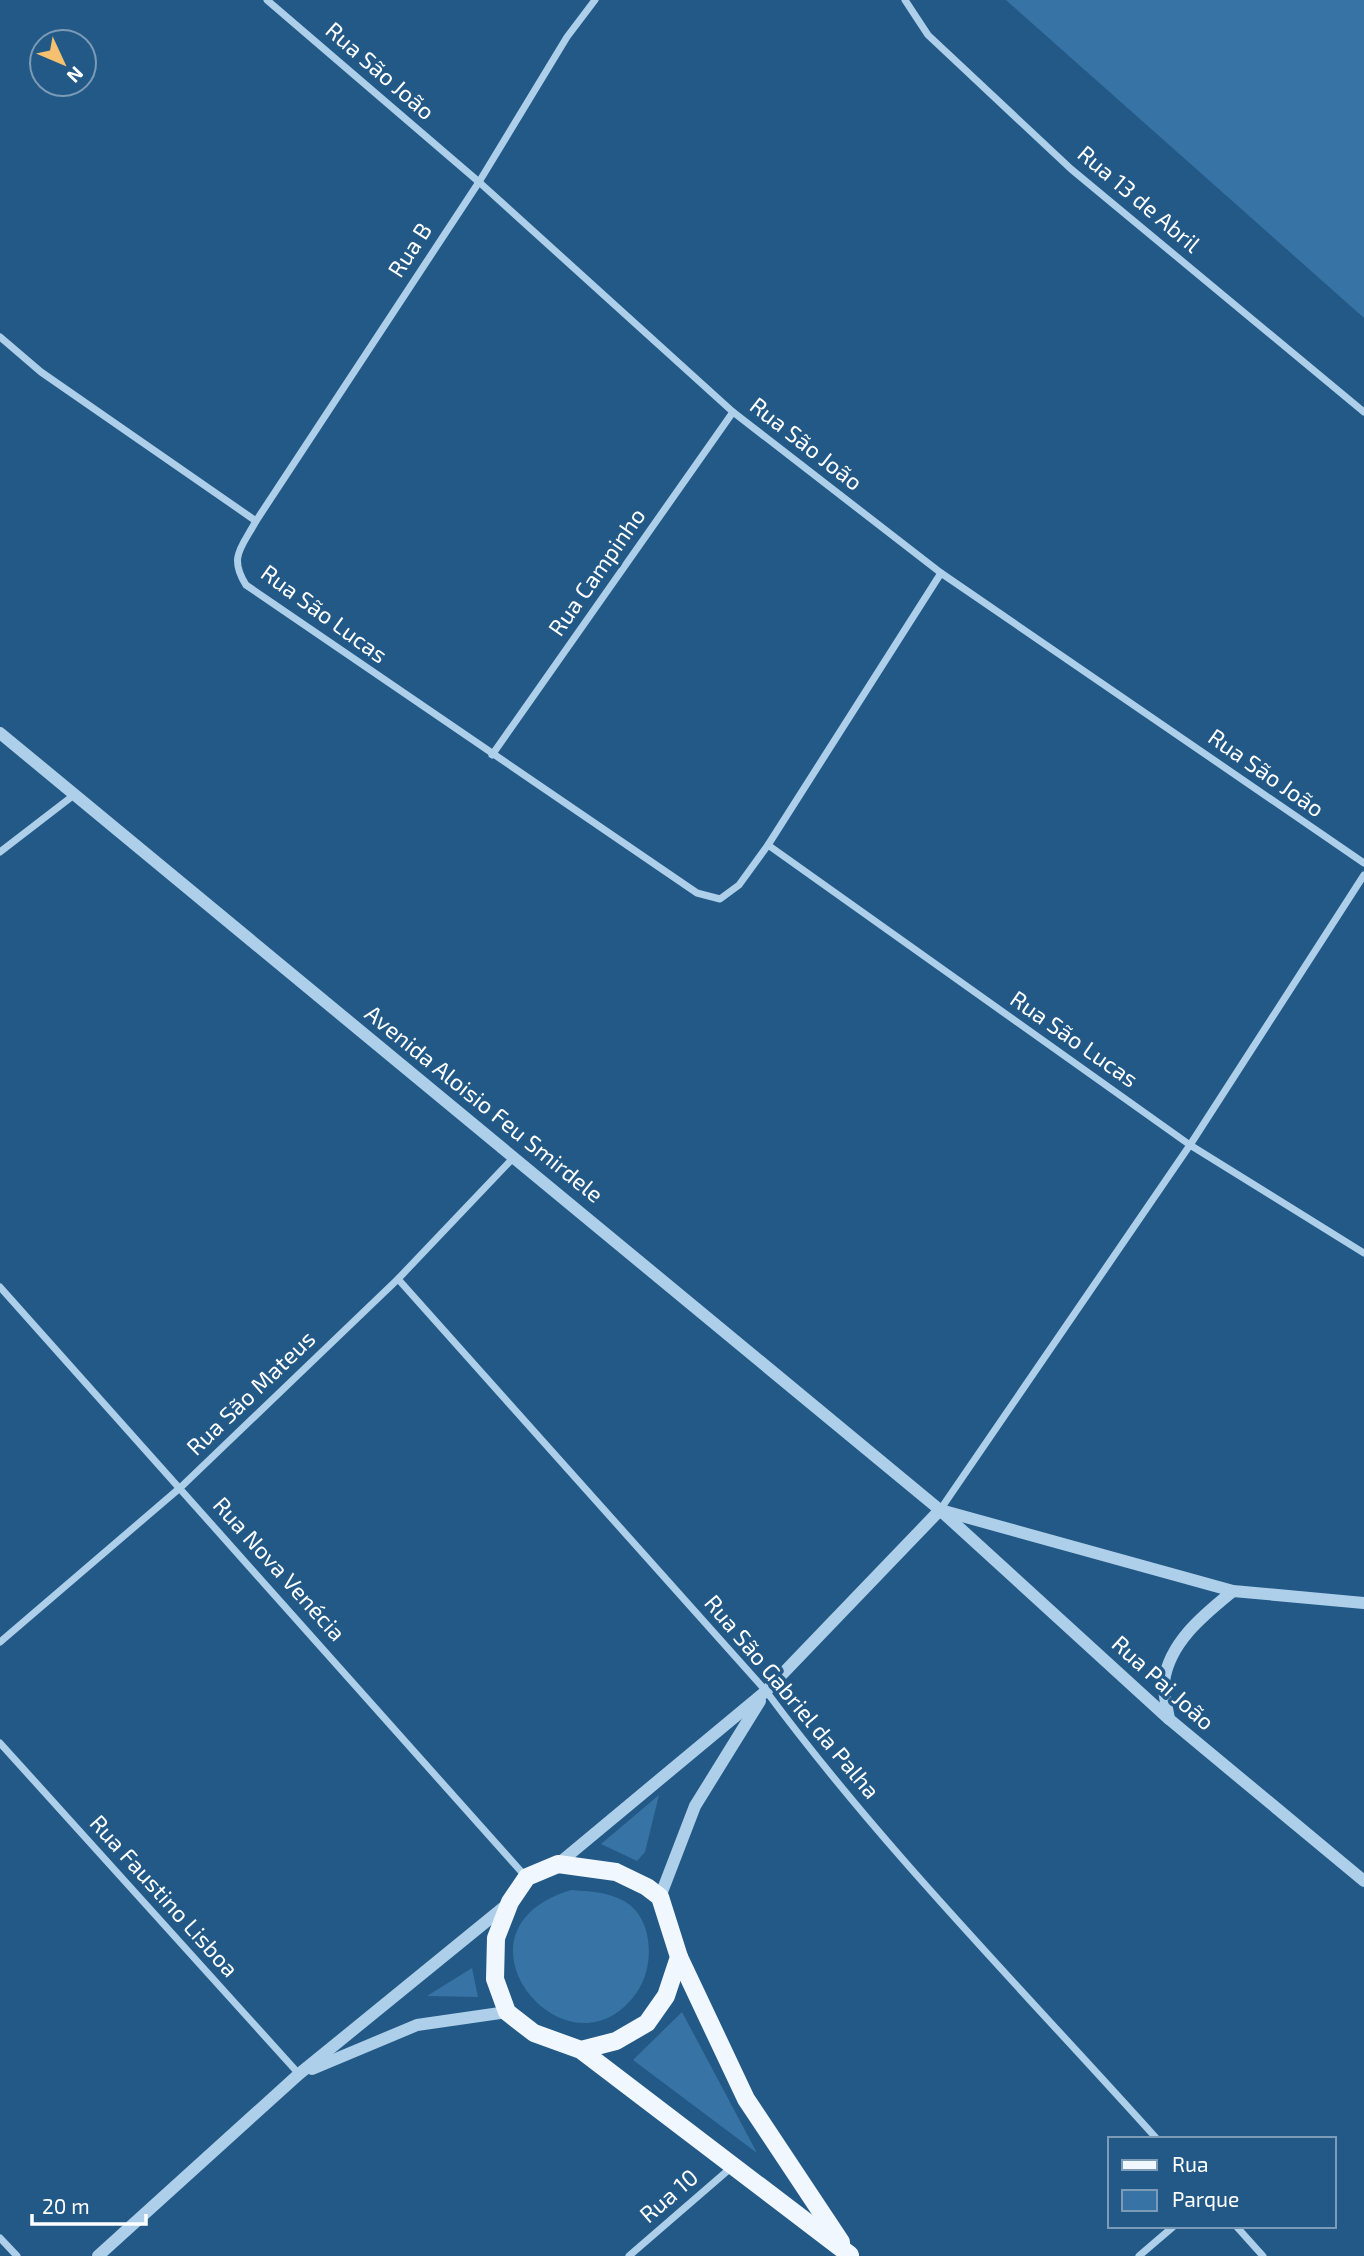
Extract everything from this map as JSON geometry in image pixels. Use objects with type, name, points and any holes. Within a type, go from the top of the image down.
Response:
[{"type":"main road","points":[[558,1864],[616,1872],[647,1887],[660,1897],[679,1956],[747,2099],[850,2255],[581,2050],[534,2033],[507,2012],[495,1979],[496,1938],[510,1902],[527,1877],[558,1864]]},
{"type":"main road","points":[[581,2050],[616,2041],[647,2023],[666,1996],[679,1956]]},
{"type":"street","name":"Rua São João","points":[[267,0],[478,182],[733,412],[941,573],[1364,863]]},
{"type":"street","name":"Rua B","points":[[256,520],[478,182],[568,37],[595,0]]},
{"type":"street","name":"Rua 13 de Abril","points":[[905,0],[928,35],[1071,169],[1364,412]]},
{"type":"street","points":[[0,337],[41,372],[256,520]]},
{"type":"street","name":"Rua Campinho","points":[[492,755],[733,412]]},
{"type":"street","name":"Rua São Lucas","points":[[256,520],[236,559],[236,570],[246,584],[697,893],[720,899],[739,885],[768,845],[1190,1145],[1364,1253]]},
{"type":"street","points":[[768,845],[941,573]]},
{"type":"street","name":"Avenida Aloisio Feu Smirdele","points":[[0,733],[940,1510]]},
{"type":"street","points":[[0,852],[74,795]]},
{"type":"street","points":[[558,1864],[766,1691],[940,1510],[1190,1145],[1364,875]]},
{"type":"street","name":"Rua São Mateus","points":[[0,1642],[181,1487],[398,1279],[515,1156]]},
{"type":"street","name":"Rua São Gabriel da Palha","points":[[398,1279],[766,1691],[808,1748],[870,1821],[1155,2137]]},
{"type":"street","name":"Rua Nova Venécia","points":[[0,1287],[527,1877]]},
{"type":"street","points":[[940,1510],[1233,1591],[1364,1603]]},
{"type":"street","name":"Rua Pai João","points":[[940,1510],[1169,1719],[1364,1881]]},
{"type":"street","points":[[1169,1719],[1164,1681],[1175,1651],[1196,1622],[1233,1591]]},
{"type":"street","points":[[660,1897],[695,1807],[766,1691]]},
{"type":"street","name":"Rua Faustino Lisboa","points":[[0,1743],[299,2074]]},
{"type":"street","points":[[98,2256],[299,2074],[510,1902]]},
{"type":"street","points":[[299,2074],[417,2025],[507,2012]]},
{"type":"street","name":"Rua 10","points":[[629,2256],[734,2165]]},
{"type":"street","points":[[1139,2256],[1172,2228]]},
{"type":"street","points":[[1238,2228],[1263,2256]]},
{"type":"street","points":[[0,2238],[17,2256]]},
{"type":"green space","points":[[1006,0],[1364,0],[1364,318]]},
{"type":"green space","points":[[659,1795],[645,1852],[637,1861],[601,1844]]},
{"type":"green space","points":[[571,1890],[605,1894],[624,1901],[634,1909],[646,1930],[649,1956],[643,1981],[637,1992],[609,2017],[579,2023],[551,2013],[528,1993],[515,1966],[515,1937],[532,1910]]},
{"type":"green space","points":[[472,1968],[478,1997],[427,1996]]},
{"type":"green space","points":[[682,2012],[757,2153],[633,2060]]}]
